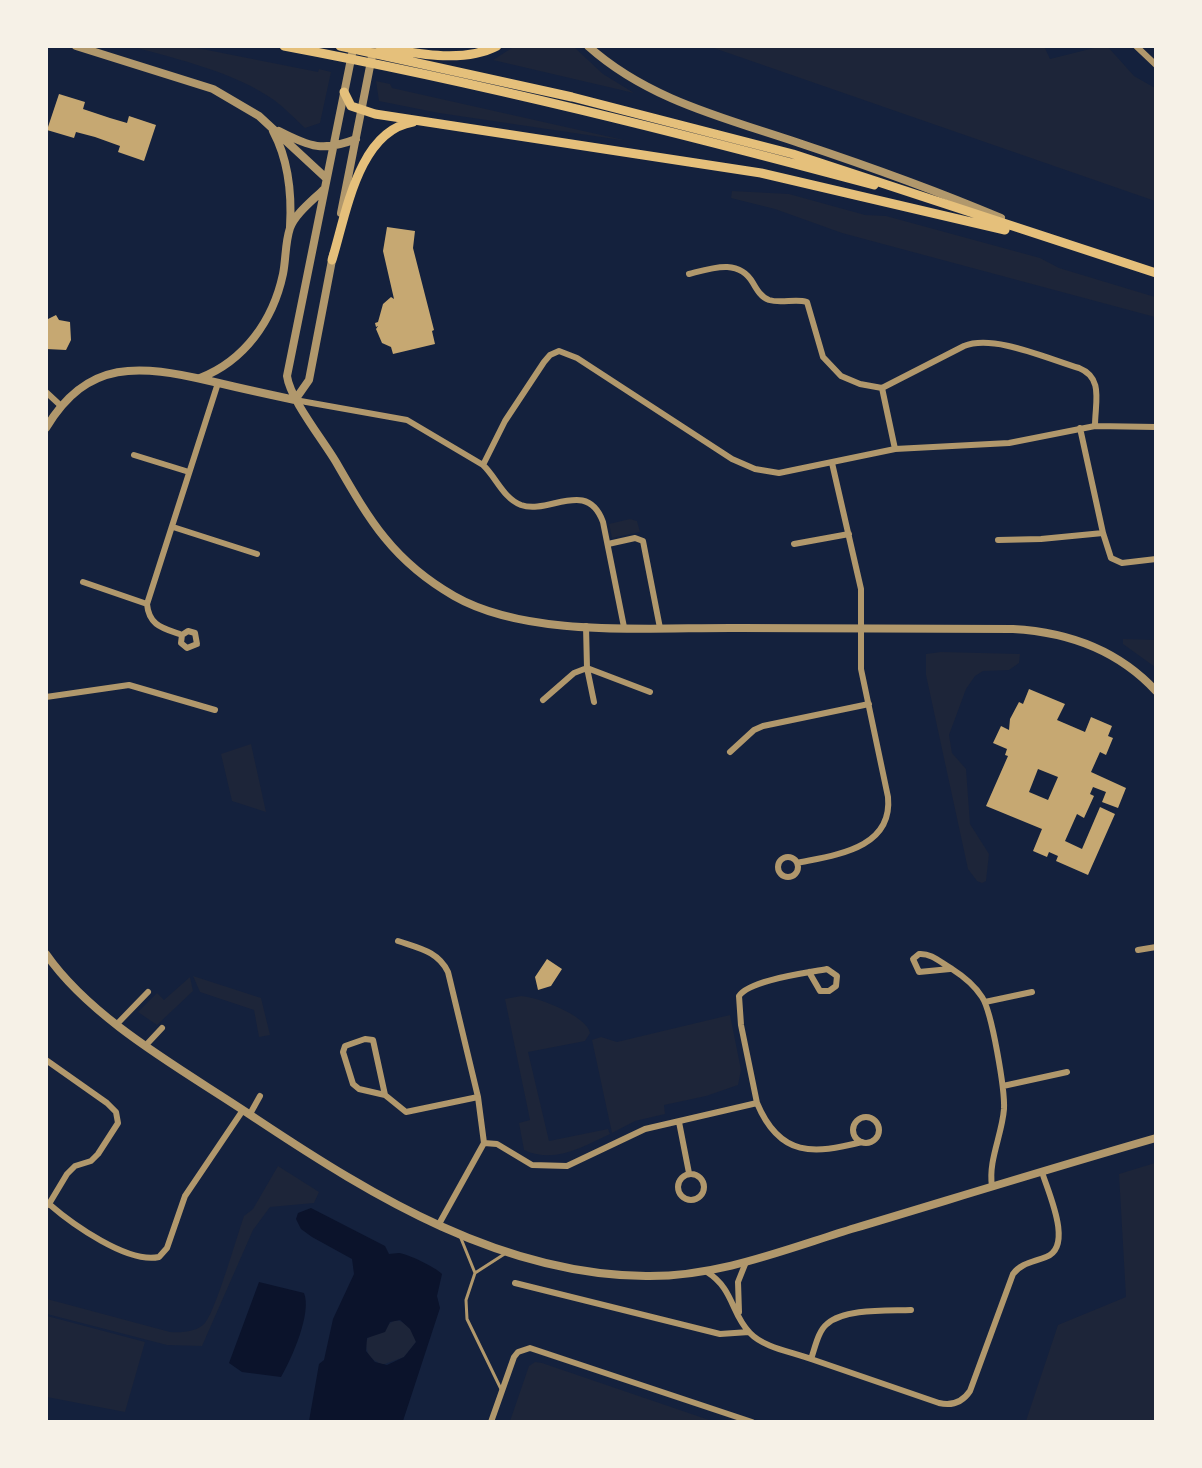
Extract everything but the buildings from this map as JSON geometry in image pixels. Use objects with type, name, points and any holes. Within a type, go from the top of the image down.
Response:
[{"type":"main road","points":[[284,46],[765,155],[931,200]]},
{"type":"main road","points":[[340,46],[395,54],[771,148],[862,175],[931,200],[1155,273]]},
{"type":"main road","points":[[395,54],[471,54],[497,46]]},
{"type":"main road","points":[[344,92],[351,106],[362,111],[761,173],[1055,241]]},
{"type":"main road","points":[[332,260],[357,178],[373,146],[398,126],[422,121]]},
{"type":"street","points":[[76,46],[213,89],[271,126],[307,144],[332,148],[356,139]]},
{"type":"street","points":[[353,46],[287,376],[288,387],[318,432],[372,525],[415,570],[455,597],[501,616],[538,624],[660,628],[1012,629],[1061,636],[1098,648],[1118,660],[1155,691]]},
{"type":"street","points":[[588,46],[632,80],[676,101],[934,190],[1055,241]]},
{"type":"street","points":[[1136,46],[1155,65]]},
{"type":"street","points":[[295,400],[309,380],[375,50]]},
{"type":"street","points":[[271,126],[326,178]]},
{"type":"street","points":[[199,379],[215,372],[236,357],[263,324],[278,292],[290,227],[291,197],[286,163],[271,126]]},
{"type":"street","points":[[290,227],[324,189]]},
{"type":"street","points":[[689,274],[718,267],[734,267],[749,276],[766,299],[780,302],[807,302],[820,352],[830,366],[854,383],[882,388],[964,346],[978,342],[992,342],[1090,373],[1096,381],[1095,426]]},
{"type":"street","points":[[483,465],[505,422],[544,362],[552,353],[559,351],[577,358],[748,467],[779,473],[895,449],[1009,443],[1095,426],[1155,427]]},
{"type":"street","points":[[46,428],[60,405],[93,381],[122,371],[151,369],[295,400],[407,420],[483,465],[508,496],[522,505],[531,507],[576,500],[591,504],[600,514],[624,627]]},
{"type":"street","points":[[182,635],[152,622],[147,604],[218,383]]},
{"type":"street","points":[[882,388],[895,449]]},
{"type":"street","points":[[46,392],[60,405]]},
{"type":"street","points":[[1080,428],[1103,533],[1114,560],[1122,563],[1155,559]]},
{"type":"street","points":[[134,455],[189,472]]},
{"type":"street","points":[[797,863],[863,846],[875,836],[885,819],[888,797],[861,669],[861,589],[832,463]]},
{"type":"street","points":[[173,527],[257,554]]},
{"type":"street","points":[[998,540],[1041,539],[1103,533]]},
{"type":"street","points":[[794,544],[849,534]]},
{"type":"street","points":[[608,544],[635,538],[643,541],[660,628]]},
{"type":"street","points":[[83,582],[147,604]]},
{"type":"street","points":[[586,626],[587,668],[594,702]]},
{"type":"street","points":[[543,700],[574,673],[587,668],[650,692]]},
{"type":"street","points":[[46,698],[129,685],[215,710]]},
{"type":"street","points":[[730,752],[754,730],[763,726],[869,704]]},
{"type":"street","points":[[398,941],[433,954],[445,965],[455,994],[478,1097],[484,1143],[439,1224]]},
{"type":"street","points":[[1138,950],[1155,947]]},
{"type":"street","points":[[46,954],[78,991],[117,1024],[346,1177],[459,1234],[507,1252],[601,1273],[646,1276],[707,1272],[1155,1138]]},
{"type":"street","points":[[950,969],[919,972],[914,966],[914,958],[917,954],[929,955],[950,969],[972,986],[985,1002],[1003,1086],[1004,1109],[990,1175],[992,1186]]},
{"type":"street","points":[[809,972],[820,991],[829,991],[836,986],[838,978],[832,970],[809,972],[749,986],[739,996],[741,1025],[757,1103],[777,1132],[798,1147],[817,1152],[871,1142],[878,1134],[877,1123],[870,1118],[859,1119],[854,1125],[856,1137],[862,1142]]},
{"type":"street","points":[[117,1024],[148,992]]},
{"type":"street","points":[[985,1002],[1032,992]]},
{"type":"street","points":[[147,1044],[162,1028]]},
{"type":"street","points":[[385,1095],[374,1040],[365,1039],[345,1046],[343,1052],[352,1084],[359,1089],[385,1095],[397,1107],[410,1113],[478,1097]]},
{"type":"street","points":[[46,1060],[107,1103],[116,1112],[118,1123],[91,1161],[75,1166],[67,1174],[48,1205],[94,1239],[147,1258],[159,1257],[167,1248],[185,1196],[260,1096]]},
{"type":"street","points":[[1003,1086],[1067,1072]]},
{"type":"street","points":[[484,1143],[497,1144],[532,1165],[562,1167],[586,1160],[645,1129],[757,1103]]},
{"type":"street","points":[[679,1122],[689,1173]]},
{"type":"street","points":[[707,1272],[725,1286],[748,1332],[765,1342],[939,1403],[953,1404],[963,1400],[970,1391],[1013,1274],[1025,1264],[1051,1255],[1059,1244],[1060,1234],[1042,1172]]},
{"type":"street","points":[[689,1173],[699,1176],[704,1184],[702,1195],[693,1200],[683,1197],[677,1188],[679,1180],[689,1173]]},
{"type":"street","points":[[739,1315],[738,1282],[746,1262]]},
{"type":"street","points":[[515,1283],[720,1334],[748,1332]]},
{"type":"street","points":[[811,1359],[822,1331],[830,1322],[863,1312],[911,1310]]},
{"type":"street","points":[[491,1422],[518,1352],[536,1348],[752,1422]]},
{"type":"lane","points":[[459,1234],[475,1273]]},
{"type":"lane","points":[[502,1390],[467,1319],[466,1300],[475,1273],[507,1252]]},
{"type":"shaded area","points":[[515,46],[574,47],[603,74],[634,93],[493,60]]},
{"type":"shaded area","points":[[1044,46],[1050,59],[1098,47],[1108,47],[1134,76],[1155,88],[1155,201],[711,47]]},
{"type":"shaded area","points":[[134,47],[192,47],[318,72],[319,69],[331,72],[320,123],[305,128],[274,100],[242,82],[188,62]]},
{"type":"shaded area","points":[[376,81],[390,84],[392,88],[628,141],[439,113],[379,101]]},
{"type":"shaded area","points":[[732,191],[789,194],[865,215],[886,216],[1040,258],[1059,268],[1155,297],[1155,317],[842,233],[775,209],[731,198]]},
{"type":"shaded area","points":[[630,519],[637,521],[640,532],[612,538],[609,524]]},
{"type":"shaded area","points":[[1123,639],[1155,640],[1155,667],[1123,644]]},
{"type":"shaded area","points":[[941,652],[1020,654],[1019,663],[1009,670],[983,671],[975,676],[966,689],[949,735],[952,753],[966,769],[970,824],[989,854],[986,881],[982,883],[977,881],[968,869],[926,675],[926,654]]},
{"type":"shaded area","points":[[251,744],[266,812],[232,801],[221,754]]},
{"type":"shaded area","points":[[193,976],[261,998],[270,1035],[259,1037],[254,1010],[200,992]]},
{"type":"shaded area","points":[[190,977],[193,991],[157,1025],[138,1012],[157,993],[164,1000]]},
{"type":"shaded area","points":[[521,996],[561,1008],[580,1020],[590,1033],[585,1041],[528,1052],[549,1141],[608,1129],[610,1134],[557,1155],[535,1154],[524,1150],[519,1123],[530,1120],[505,999]]},
{"type":"shaded area","points":[[730,1015],[741,1070],[738,1085],[706,1096],[664,1105],[665,1114],[635,1121],[612,1133],[592,1040],[601,1037],[617,1042]]},
{"type":"shaded area","points":[[1155,1163],[1155,1421],[1026,1421],[1058,1325],[1126,1297],[1119,1174]]},
{"type":"shaded area","points":[[278,1166],[319,1192],[314,1203],[270,1207],[253,1230],[202,1346],[167,1345],[47,1314],[47,1299],[170,1332],[189,1331],[202,1326],[215,1304],[244,1216],[253,1209]]},
{"type":"shaded area","points":[[311,1208],[385,1246],[389,1254],[408,1255],[442,1274],[437,1296],[440,1308],[403,1421],[309,1421],[319,1364],[324,1360],[333,1319],[354,1274],[352,1259],[301,1229],[296,1219],[298,1213]],"holes":[[[400,1320],[410,1329],[416,1342],[404,1357],[387,1365],[375,1362],[366,1351],[367,1338],[385,1332],[390,1322]]]},
{"type":"shaded area","points":[[259,1282],[304,1293],[306,1302],[303,1323],[281,1377],[242,1372],[229,1363]]},
{"type":"shaded area","points":[[47,1316],[145,1342],[125,1412],[47,1397]]},
{"type":"shaded area","points":[[395,1320],[409,1327],[416,1342],[404,1357],[382,1365],[369,1357],[365,1343],[368,1338]]},
{"type":"shaded area","points":[[535,1362],[712,1421],[510,1421],[529,1366]]}]
